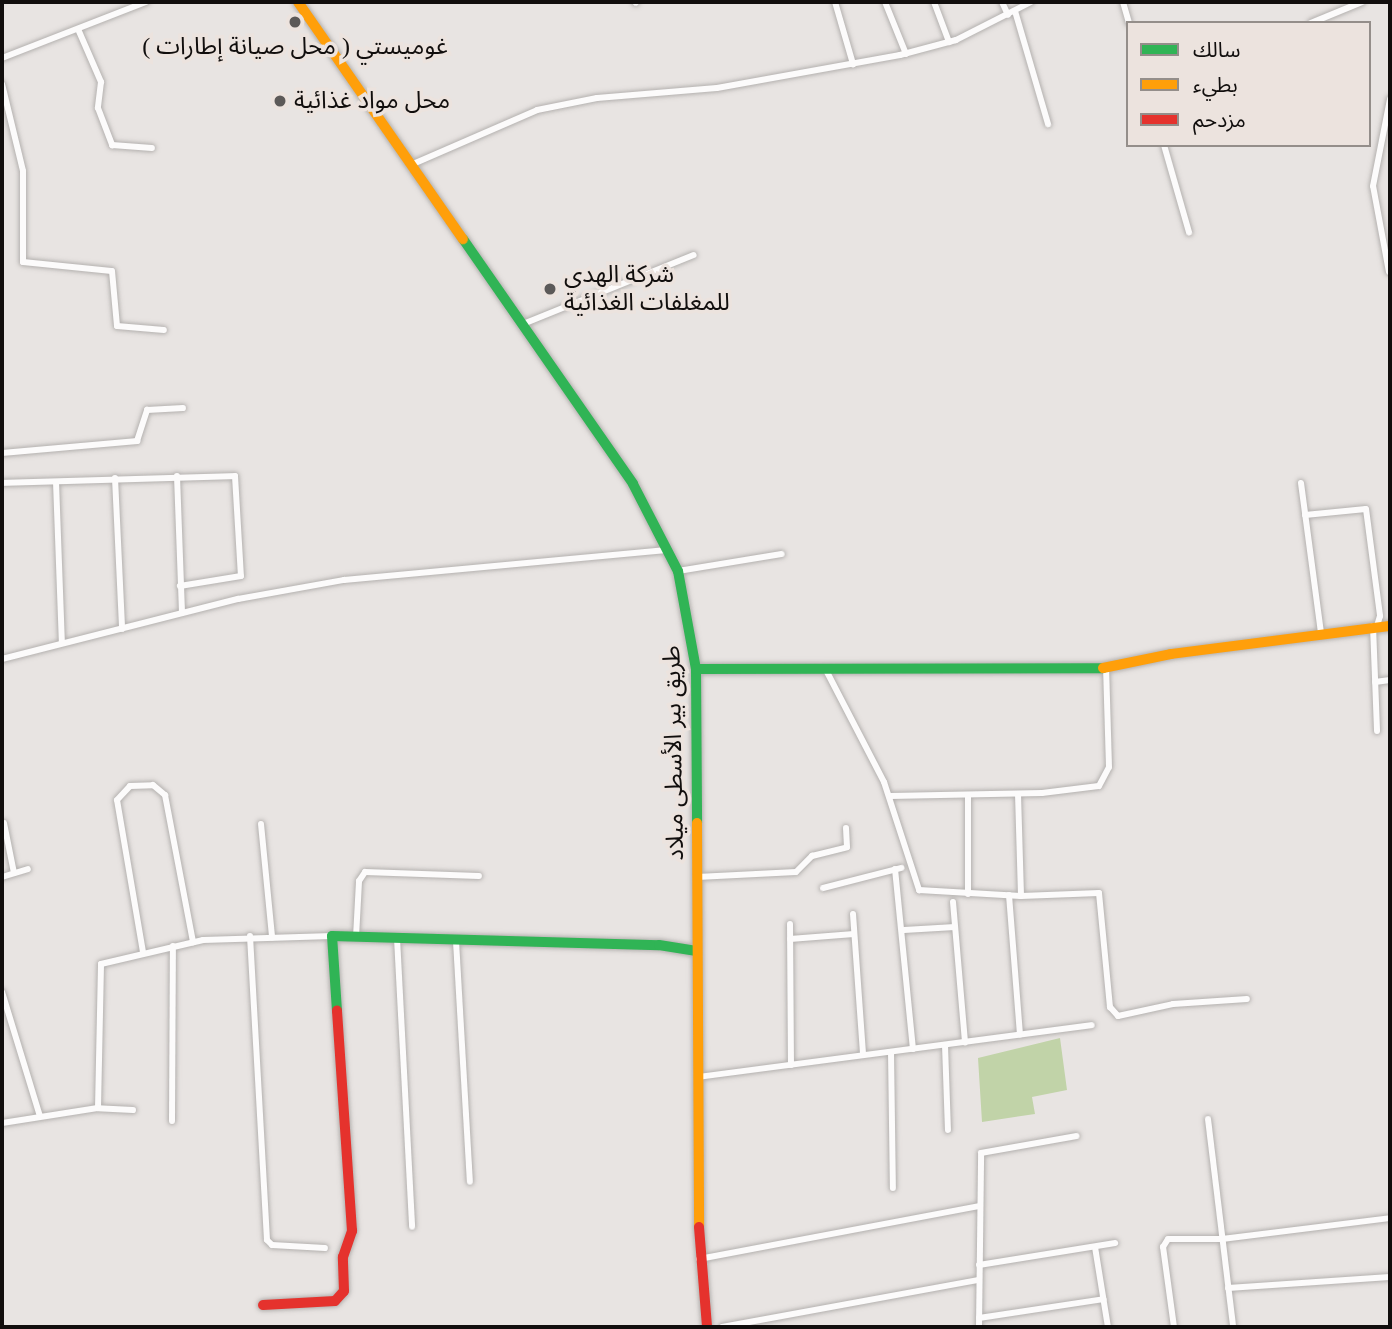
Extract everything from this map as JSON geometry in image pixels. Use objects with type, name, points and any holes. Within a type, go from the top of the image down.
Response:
[{"type":"street","points":[[2,58],[146,2]]},
{"type":"street","name":"طريق بير الأسطى ميلاد","points":[[298,2],[633,484],[669,549],[678,571],[696,669],[699,1259],[707,1327]]},
{"type":"street","points":[[835,2],[853,64]]},
{"type":"street","points":[[885,2],[906,54]]},
{"type":"street","points":[[934,2],[949,42]]},
{"type":"street","points":[[1002,2],[1008,15]]},
{"type":"street","points":[[413,164],[537,110],[597,98],[717,88],[906,54],[949,42],[1031,2]]},
{"type":"street","points":[[1123,2],[1128,21]]},
{"type":"street","points":[[1316,21],[1362,2]]},
{"type":"street","points":[[1015,11],[1048,124]]},
{"type":"street","points":[[78,29],[101,82],[98,108],[112,145],[116,149],[152,148]]},
{"type":"street","points":[[2,84],[23,171],[23,262],[113,271],[117,326],[164,330]]},
{"type":"street","points":[[1390,99],[1378,142],[1373,186],[1390,272]]},
{"type":"street","points":[[1165,147],[1189,232]]},
{"type":"street","points":[[523,324],[694,256]]},
{"type":"street","points":[[2,453],[137,441],[143,434],[147,410],[183,408]]},
{"type":"street","points":[[177,476],[182,613]]},
{"type":"street","points":[[2,483],[177,476],[237,478],[242,572],[232,580],[180,586]]},
{"type":"street","points":[[115,478],[122,629]]},
{"type":"street","points":[[56,482],[62,643]]},
{"type":"street","points":[[1301,483],[1321,633]]},
{"type":"street","points":[[1305,515],[1366,509],[1380,616],[1375,626],[1377,731]]},
{"type":"street","points":[[2,659],[182,613],[344,580],[669,549]]},
{"type":"street","points":[[678,571],[782,554]]},
{"type":"street","points":[[696,669],[827,672],[1106,668],[1171,654],[1390,626]]},
{"type":"street","points":[[890,796],[1018,794],[1089,789],[1104,782],[1109,767],[1106,668]]},
{"type":"street","points":[[827,672],[890,796],[918,889],[1021,896],[1100,894],[1110,1007],[1118,1016],[1173,1004],[1247,999]]},
{"type":"street","points":[[1375,682],[1390,680]]},
{"type":"street","points":[[143,952],[117,800],[130,786],[153,785],[165,794],[193,942]]},
{"type":"street","points":[[1018,794],[1021,896]]},
{"type":"street","points":[[968,795],[968,894]]},
{"type":"street","points":[[4,823],[14,873]]},
{"type":"street","points":[[261,824],[272,937]]},
{"type":"street","points":[[697,877],[796,872],[812,856],[847,847],[846,828]]},
{"type":"street","points":[[2,877],[28,869]]},
{"type":"street","points":[[823,888],[898,869],[913,1049]]},
{"type":"street","points":[[356,936],[359,881],[365,872],[479,876]]},
{"type":"street","points":[[1009,895],[1020,1035]]},
{"type":"street","points":[[953,902],[965,1042]]},
{"type":"street","points":[[853,914],[863,1055]]},
{"type":"street","points":[[790,924],[791,1065]]},
{"type":"street","points":[[904,930],[955,927]]},
{"type":"street","points":[[790,939],[853,934]]},
{"type":"street","points":[[250,936],[267,1242],[325,1248]]},
{"type":"street","points":[[98,1108],[99,967],[105,961],[193,942],[250,936],[659,944],[697,951]]},
{"type":"street","points":[[263,1305],[335,1301],[344,1291],[343,1257],[352,1231],[332,936]]},
{"type":"street","points":[[397,938],[412,1227]]},
{"type":"street","points":[[456,941],[470,1182]]},
{"type":"street","points":[[172,1121],[173,946]]},
{"type":"street","points":[[2,992],[40,1116]]},
{"type":"street","points":[[698,1077],[1092,1025]]},
{"type":"street","points":[[945,1045],[948,1130]]},
{"type":"street","points":[[891,1052],[893,1188]]},
{"type":"street","points":[[2,1124],[98,1108],[133,1110]]},
{"type":"street","points":[[1208,1119],[1233,1327]]},
{"type":"street","points":[[979,1327],[982,1152],[1076,1136]]},
{"type":"street","points":[[699,1259],[980,1206]]},
{"type":"street","points":[[1174,1327],[1164,1242],[1222,1239],[1390,1218]]},
{"type":"street","points":[[979,1265],[1115,1243]]},
{"type":"street","points":[[1095,1247],[1108,1327]]},
{"type":"street","points":[[1228,1288],[1390,1277]]},
{"type":"street","points":[[722,1327],[979,1280]]},
{"type":"street","points":[[979,1318],[1104,1298]]},
{"type":"green space","points":[[1060,1038],[1067,1090],[1032,1097],[1035,1114],[982,1122],[978,1058]]},
{"type":"traffic: fast","points":[[463,239],[633,484],[678,571],[696,669],[697,823]]},
{"type":"traffic: fast","points":[[696,669],[1103,668]]},
{"type":"traffic: fast","points":[[337,1011],[332,936],[659,945],[697,951]]},
{"type":"traffic: slow","points":[[298,2],[463,239]]},
{"type":"traffic: slow","points":[[1103,668],[1171,654],[1390,626]]},
{"type":"traffic: slow","points":[[697,823],[699,1227]]},
{"type":"traffic: jam","points":[[263,1305],[335,1301],[344,1291],[343,1257],[352,1231],[337,1011]]},
{"type":"traffic: jam","points":[[699,1227],[707,1327]]},
{"type":"place","name":"غوميستي ( محل صيانة إطارات )","points":[[295,22]]},
{"type":"place","name":"محل مواد غذائية","points":[[280,101]]},
{"type":"place","name":"شركة الهدي للمغلفات الغذائية","points":[[550,289]]}]
